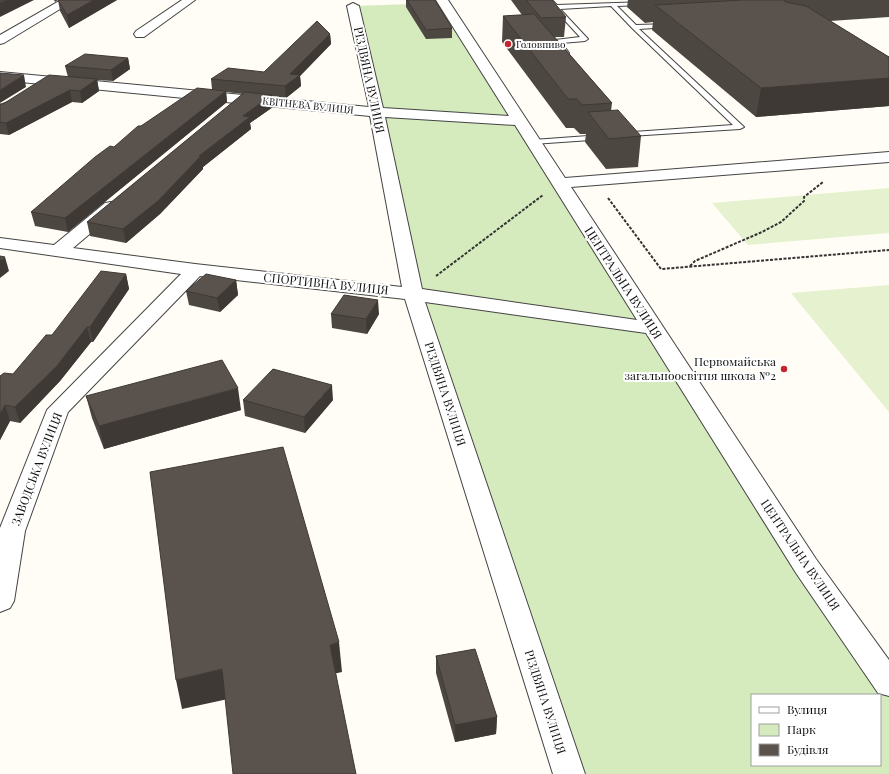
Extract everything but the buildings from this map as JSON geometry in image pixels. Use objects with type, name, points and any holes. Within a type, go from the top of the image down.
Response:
[{"type":"street","points":[[0,40],[70,0]]},
{"type":"street","points":[[140,34],[189,0]]},
{"type":"street","name":"ЦЕНТРАЛЬНА ВУЛИЦЯ","points":[[442,0],[806,566],[889,684]]},
{"type":"street","name":"РІЗДВЯНА ВУЛИЦЯ","points":[[353,6],[377,112],[391,189],[413,294],[569,774]]},
{"type":"street","name":"КВІТНЕВА ВУЛИЦЯ","points":[[0,76],[377,112],[520,121]]},
{"type":"street","points":[[30,92],[48,81]]},
{"type":"street","points":[[225,113],[243,98]]},
{"type":"street","points":[[559,183],[889,157]]},
{"type":"street","points":[[58,250],[120,199]]},
{"type":"street","name":"СПОРТИВНА ВУЛИЦЯ","points":[[0,243],[195,270],[413,294],[652,328]]},
{"type":"street","name":"ЗАВОДСЬКА ВУЛИЦЯ","points":[[0,601],[6,530],[58,410],[195,270]]},
{"type":"lane","points":[[550,0],[585,39],[556,41],[571,58]]},
{"type":"lane","points":[[556,7],[648,2]]},
{"type":"lane","points":[[612,4],[634,27],[740,127],[629,133]]},
{"type":"lane","points":[[634,27],[673,25]]},
{"type":"lane","points":[[533,142],[610,136]]},
{"type":"path","points":[[594,180],[661,269],[889,250]]},
{"type":"path","points":[[690,266],[695,261],[762,232],[781,222],[804,201],[804,197],[818,184],[825,181]]},
{"type":"path","points":[[413,294],[559,183]]},
{"type":"green space","points":[[444,3],[889,685],[889,774],[569,774],[413,294],[353,6]]},
{"type":"green space","points":[[889,188],[889,233],[748,245],[712,203]]},
{"type":"green space","points":[[889,285],[889,412],[791,293]]},
{"type":"place","name":"Головпиво","points":[[508,44]]},
{"type":"place","name":"Первомайська загальноосвітня школа №2","points":[[784,369]]}]
